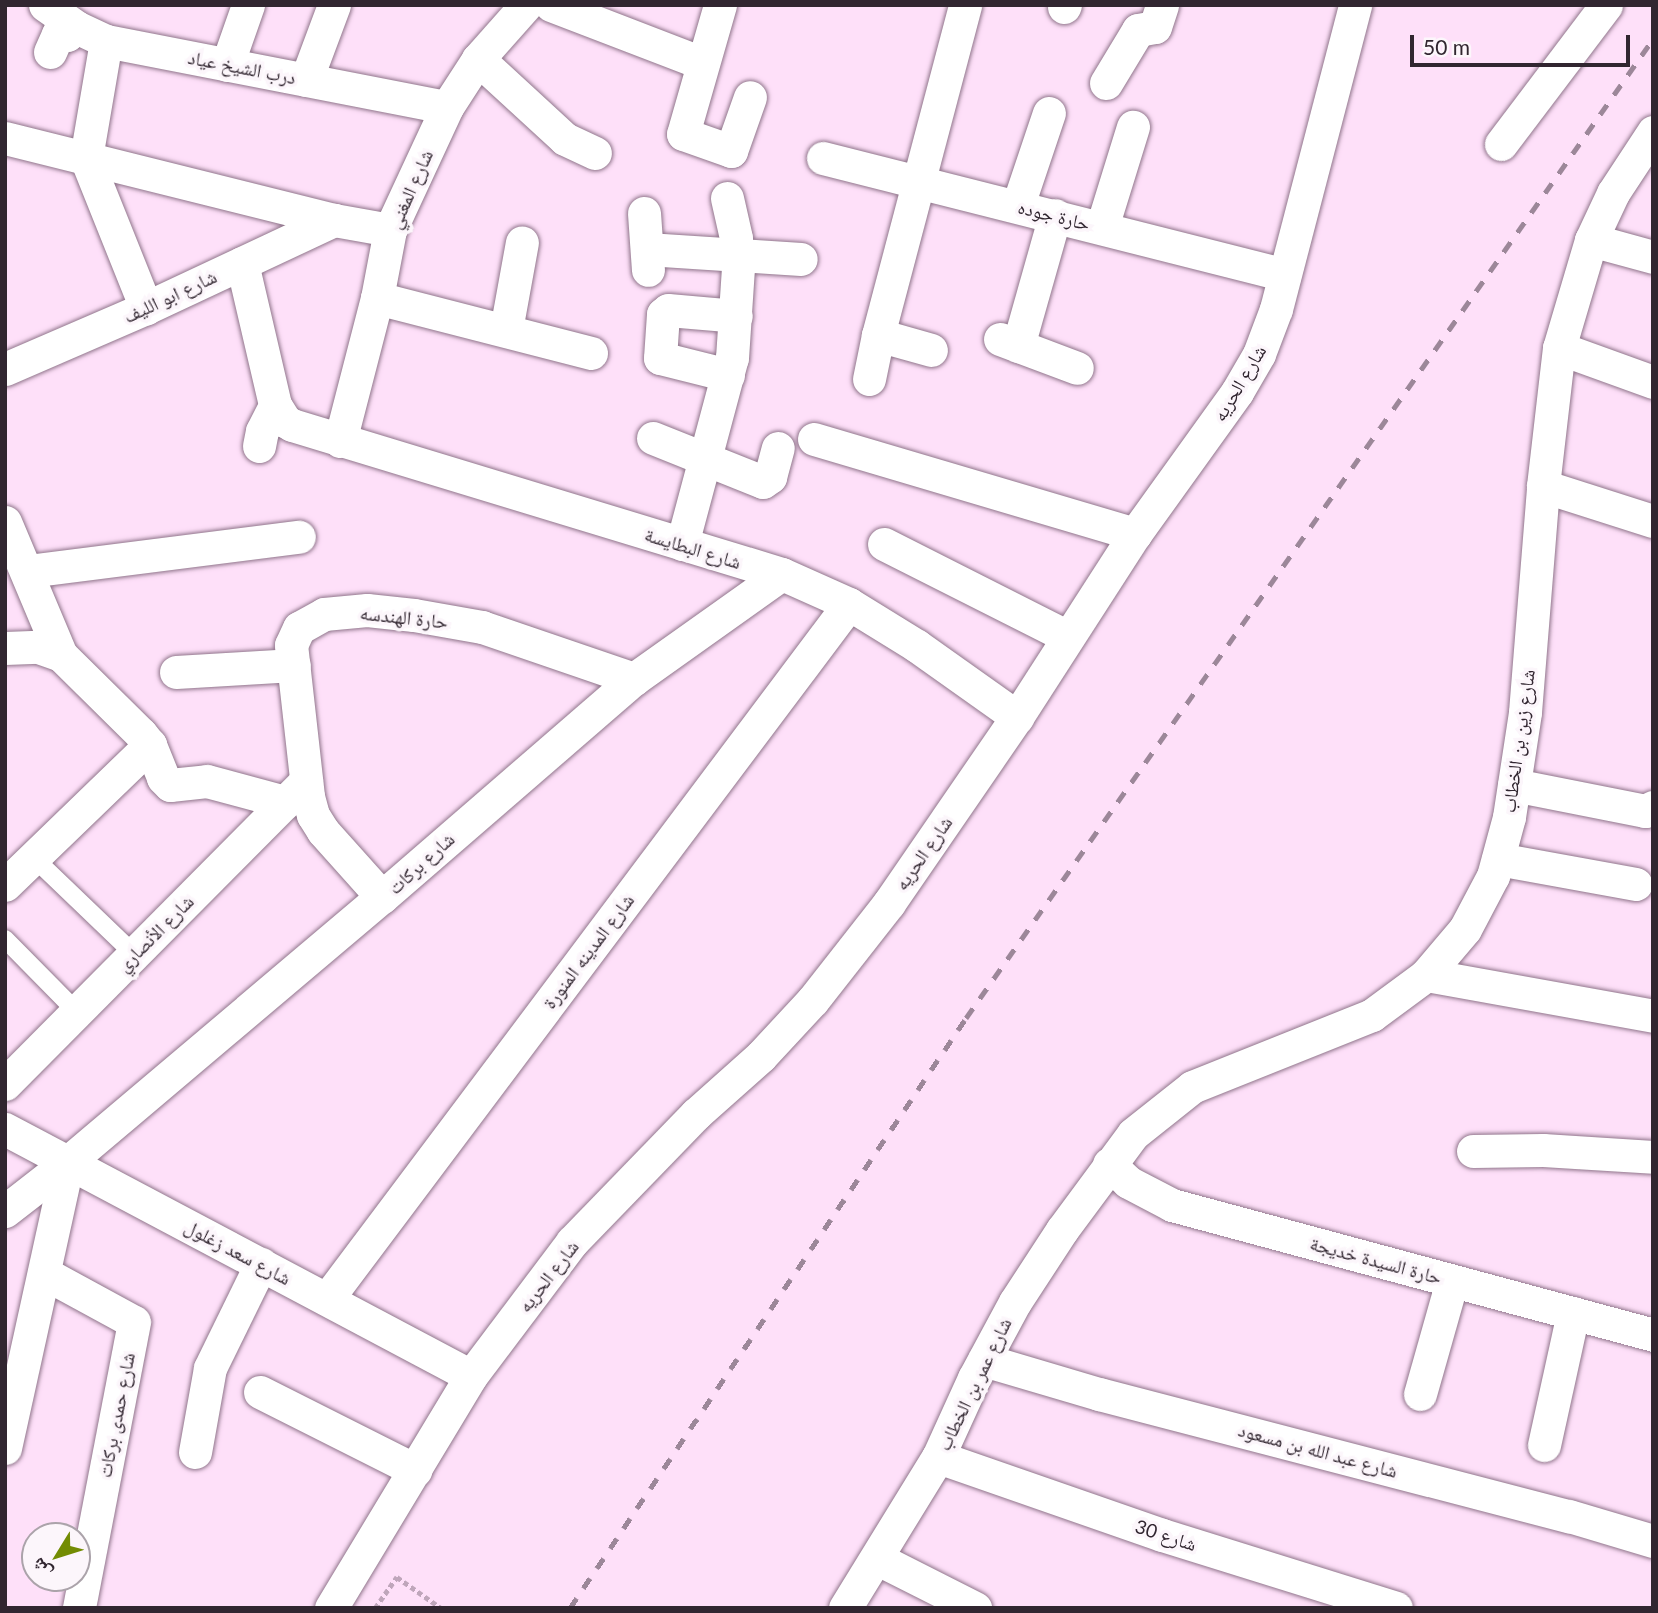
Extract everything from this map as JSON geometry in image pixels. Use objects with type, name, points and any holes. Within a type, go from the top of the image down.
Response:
[{"type":"street","points":[[227,65],[248,5]]},
{"type":"street","points":[[306,80],[334,5]]},
{"type":"street","name":"شارع المغني","points":[[340,441],[377,298],[390,230],[447,107],[478,59],[526,5]]},
{"type":"street","points":[[551,5],[702,64]]},
{"type":"street","points":[[720,5],[682,134],[731,151],[750,97]]},
{"type":"street","points":[[869,379],[878,335],[965,5]]},
{"type":"street","points":[[1106,83],[1138,30],[1155,27],[1161,5]]},
{"type":"street","name":"شارع الحريه","points":[[331,1608],[471,1376],[572,1242],[696,1114],[761,1056],[813,1000],[889,903],[1017,717],[1135,534],[1248,373],[1276,309],[1355,5]]},
{"type":"street","name":"درب الشيخ عياد","points":[[49,7],[76,27],[106,41],[447,107]]},
{"type":"street","points":[[1501,144],[1591,10]]},
{"type":"street","points":[[50,52],[58,34],[67,35],[76,27]]},
{"type":"street","points":[[106,41],[86,158],[146,308]]},
{"type":"street","points":[[478,59],[565,139],[595,153]]},
{"type":"street","points":[[1018,205],[1048,113]]},
{"type":"street","points":[[1102,227],[1133,127]]},
{"type":"street","points":[[5,138],[334,220],[390,230]]},
{"type":"street","name":"شارع زين بن الخطاب","points":[[1109,1164],[1146,1121],[1192,1087],[1372,1015],[1426,975],[1465,929],[1493,876],[1514,785],[1525,712],[1543,486],[1559,348],[1591,240],[1613,193],[1650,141]]},
{"type":"street","name":"حارة جوده","points":[[823,158],[1018,205],[1284,275]]},
{"type":"street","points":[[682,544],[728,375],[736,316],[737,252],[727,198]]},
{"type":"street","points":[[644,213],[647,260],[737,252],[801,259]]},
{"type":"street","points":[[1055,215],[1009,342],[1077,368]]},
{"type":"street","name":"شارع ابو الليف","points":[[5,369],[146,308],[334,220]]},
{"type":"street","points":[[1591,240],[1653,257]]},
{"type":"street","points":[[506,330],[522,242]]},
{"type":"street","points":[[242,264],[275,405],[262,431],[259,446]]},
{"type":"street","points":[[377,298],[591,353]]},
{"type":"street","points":[[728,375],[660,358],[663,314],[668,310],[736,316]]},
{"type":"street","points":[[878,335],[931,350]]},
{"type":"street","points":[[1559,348],[1653,382]]},
{"type":"street","name":"شارع البطايسة","points":[[275,405],[285,421],[292,425],[782,574],[849,604],[917,646],[1017,717]]},
{"type":"street","points":[[653,438],[763,482],[770,477],[778,448]]},
{"type":"street","points":[[814,439],[1135,534]]},
{"type":"street","points":[[1543,486],[1653,522]]},
{"type":"street","points":[[5,522],[28,571],[61,655],[150,745],[163,778],[170,785],[207,781],[295,792]]},
{"type":"street","points":[[28,571],[299,537]]},
{"type":"street","points":[[884,544],[1068,637]]},
{"type":"street","name":"شارع بركات","points":[[5,1211],[68,1162],[382,897],[634,679],[782,574]]},
{"type":"street","name":"شارع المدينه المنورة","points":[[327,1299],[849,604]]},
{"type":"street","name":"حارة الهندسه","points":[[382,897],[323,831],[295,792],[294,665],[291,645],[299,628],[324,614],[367,610],[482,627],[634,679]]},
{"type":"street","points":[[5,648],[38,647],[61,655]]},
{"type":"street","points":[[176,672],[294,665]]},
{"type":"street","points":[[5,886],[150,745]]},
{"type":"street","points":[[1514,785],[1644,811],[1653,807]]},
{"type":"street","name":"شارع الأنصاري","points":[[5,1084],[295,792]]},
{"type":"street","points":[[1498,859],[1636,884]]},
{"type":"street","points":[[1426,975],[1653,1016]]},
{"type":"street","name":"شارع سعد زغلول","points":[[5,1129],[471,1376]]},
{"type":"street","points":[[1473,1152],[1543,1150],[1653,1157]]},
{"type":"street","points":[[5,1448],[68,1162]]},
{"type":"street","name":"حارة السيدة خديجة","points":[[1109,1164],[1138,1189],[1172,1205],[1653,1335]]},
{"type":"street","name":"شارع عمر بن الخطاب","points":[[845,1608],[878,1559],[938,1457],[984,1360],[1022,1292],[1109,1164]]},
{"type":"street","points":[[195,1451],[210,1368],[261,1264]]},
{"type":"street","name":"شارع حمدى بركات","points":[[44,1273],[134,1322],[79,1608]]},
{"type":"street","points":[[1420,1395],[1452,1281]]},
{"type":"street","points":[[1544,1445],[1573,1313]]},
{"type":"street","name":"شارع عبد الله بن مسعود","points":[[984,1360],[1099,1394],[1556,1513],[1653,1541]]},
{"type":"street","points":[[260,1392],[415,1470]]},
{"type":"street","name":"شارع 30","points":[[938,1457],[1162,1535],[1396,1608]]},
{"type":"street","points":[[878,1559],[975,1608]]},
{"type":"lane","points":[[34,858],[134,954]]},
{"type":"lane","points":[[5,939],[77,1012]]},
{"type":"path","points":[[375,1608],[397,1577],[441,1608]]},
{"type":"railway","points":[[570,1608],[966,1018],[1653,39]]}]
